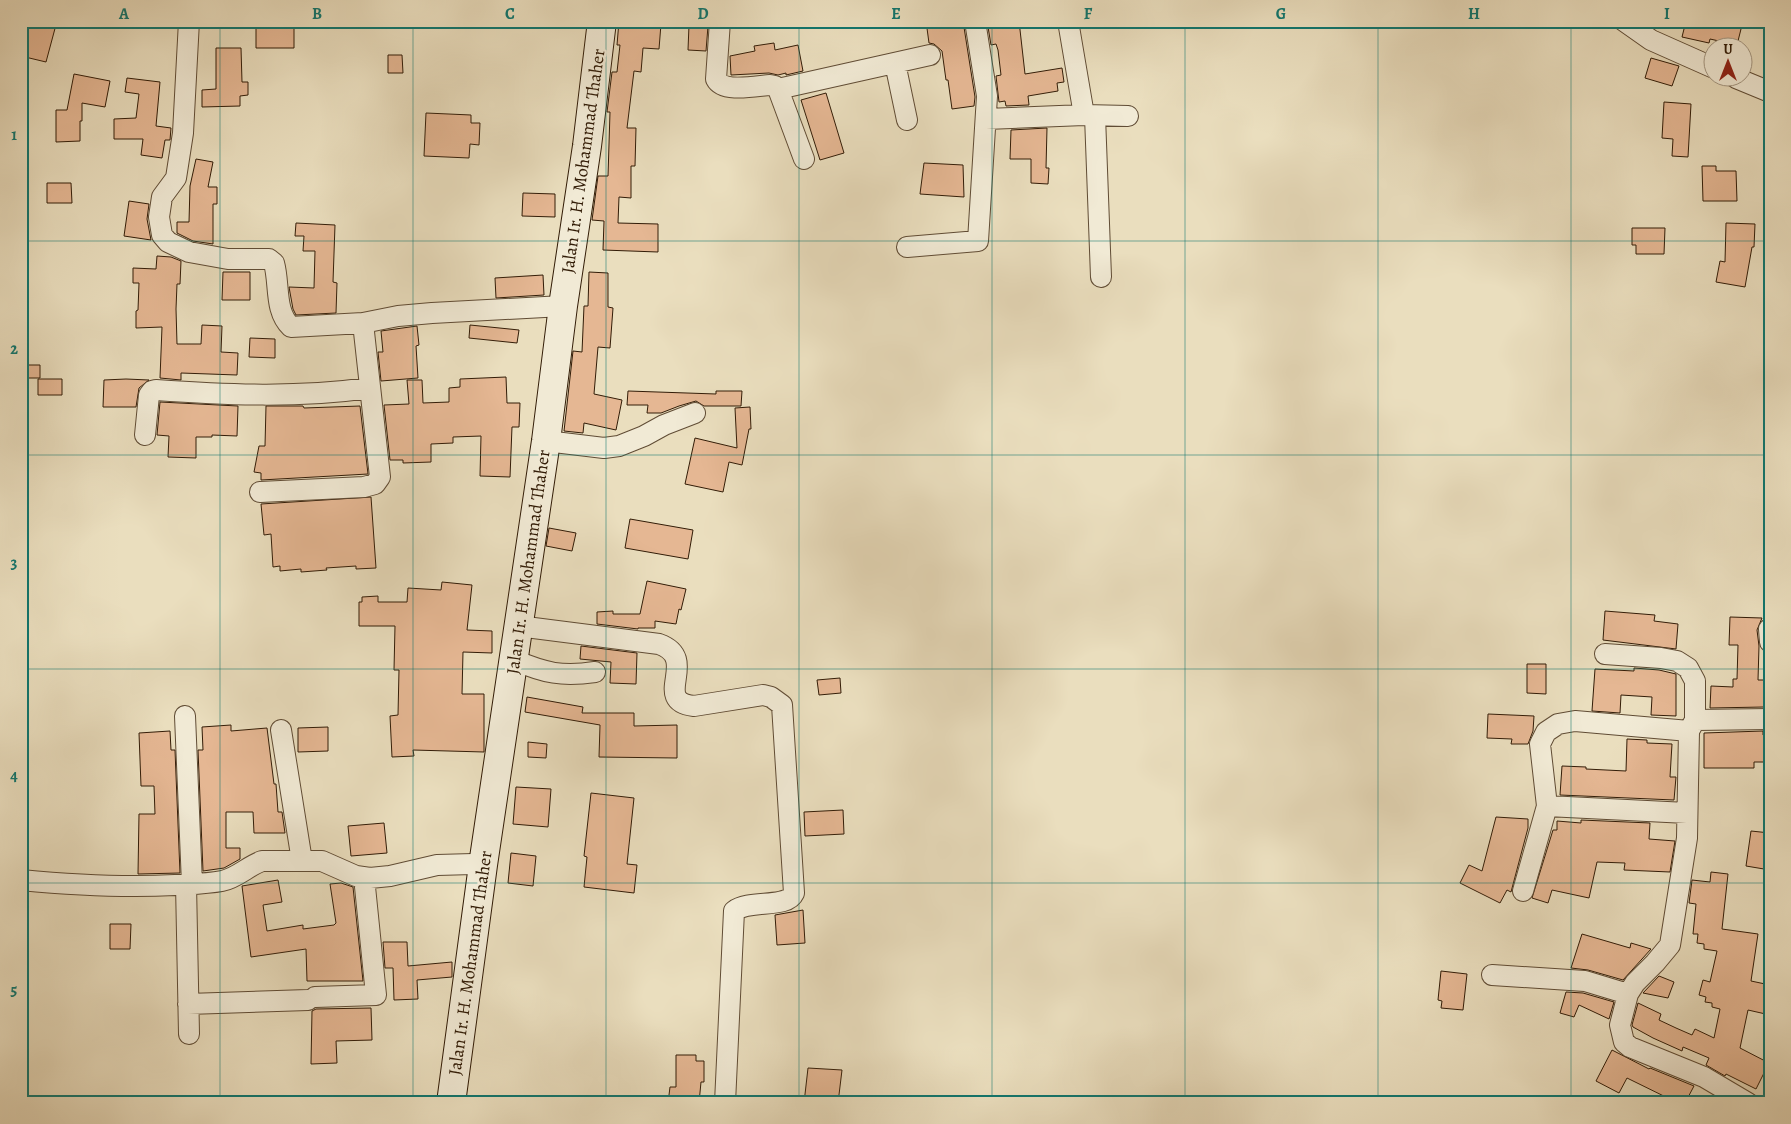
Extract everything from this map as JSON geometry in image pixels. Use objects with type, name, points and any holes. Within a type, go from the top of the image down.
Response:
[{"type":"main road","name":"Jalan Ir. H. Mohammad Thaher","points":[[451,1103],[483,865],[546,441],[563,306],[587,146],[602,21]]},
{"type":"street","points":[[189,21],[183,133],[176,178],[162,197],[159,216],[162,235],[168,242],[189,252],[228,259],[268,259],[274,263],[280,308],[285,322],[291,327],[363,323],[398,316],[432,313],[563,306]]},
{"type":"street","points":[[720,21],[716,79],[718,83],[727,88],[770,85],[778,89],[930,55]]},
{"type":"street","points":[[907,247],[978,241],[987,96],[976,21]]},
{"type":"street","points":[[1068,21],[1090,116],[1101,277]]},
{"type":"street","points":[[1624,21],[1650,40],[1704,64]]},
{"type":"street","points":[[895,63],[907,120]]},
{"type":"street","points":[[1754,85],[1770,92]]},
{"type":"street","points":[[778,89],[804,159]]},
{"type":"street","points":[[986,120],[1128,116]]},
{"type":"street","points":[[260,492],[364,487],[375,484],[380,477],[363,323]]},
{"type":"street","points":[[146,435],[149,395],[156,390],[220,395],[302,393],[369,388]]},
{"type":"street","points":[[546,441],[604,448],[619,446],[695,413]]},
{"type":"street","points":[[518,626],[659,644],[668,648],[674,653],[677,661],[675,694],[677,700],[685,705],[694,706],[762,695],[771,697],[782,705],[794,893],[792,898],[787,901],[750,904],[734,911],[725,1103]]},
{"type":"street","points":[[1770,630],[1770,642]]},
{"type":"street","points":[[1605,654],[1677,661],[1688,668],[1695,681],[1685,860],[1670,944],[1655,963],[1635,983],[1628,994],[1620,1025],[1624,1042],[1630,1047],[1704,1077],[1748,1103]]},
{"type":"street","points":[[514,660],[540,671],[558,674],[577,675],[596,672]]},
{"type":"street","points":[[185,716],[189,884],[189,1034]]},
{"type":"street","points":[[1523,891],[1547,806],[1540,744],[1546,732],[1558,724],[1575,721],[1692,725],[1770,719]]},
{"type":"street","points":[[281,730],[302,861]]},
{"type":"street","points":[[1547,806],[1687,813]]},
{"type":"street","points":[[21,880],[87,886],[139,887],[189,884],[230,879],[262,861],[322,861],[356,876],[364,877],[390,876],[437,865],[483,865]]},
{"type":"street","points":[[188,1004],[376,995],[364,877]]},
{"type":"street","points":[[1492,975],[1585,981],[1628,994]]},
{"type":"building","points":[[21,21],[57,21],[46,62],[21,56]]},
{"type":"building","points":[[256,21],[294,21],[294,48],[256,48]]},
{"type":"building","points":[[619,21],[661,24],[659,49],[643,48],[641,72],[634,71],[627,128],[636,128],[635,166],[631,166],[631,198],[619,197],[618,223],[658,224],[658,252],[603,250],[604,221],[592,220],[598,176],[608,176],[610,112],[607,112],[612,72],[617,72],[620,45],[617,45]]},
{"type":"building","points":[[926,21],[963,21],[975,97],[974,106],[952,109],[942,51],[934,44],[929,43]]},
{"type":"building","points":[[987,21],[1019,21],[1025,74],[1062,68],[1064,82],[1057,83],[1058,91],[1028,96],[1029,105],[1006,106],[1005,101],[999,102],[996,76],[1001,75],[998,50],[996,44],[991,45]]},
{"type":"building","points":[[1686,21],[1728,21],[1742,25],[1739,38],[1704,38],[1704,42],[1682,37]]},
{"type":"building","points":[[689,25],[708,26],[706,51],[688,50]]},
{"type":"building","points":[[774,43],[775,50],[798,45],[803,71],[786,75],[786,73],[778,75],[769,73],[731,75],[730,56],[755,51],[754,46]]},
{"type":"building","points":[[216,48],[241,48],[242,82],[248,82],[248,95],[240,96],[240,106],[202,107],[202,90],[216,89]]},
{"type":"building","points":[[388,55],[402,55],[403,73],[388,73]]},
{"type":"building","points":[[1651,58],[1679,66],[1672,86],[1645,78]]},
{"type":"building","points":[[74,74],[110,81],[105,107],[82,103],[80,141],[56,142],[56,110],[67,110]]},
{"type":"building","points":[[127,78],[160,82],[156,126],[171,128],[170,140],[165,140],[162,158],[141,155],[143,139],[114,139],[114,119],[136,118],[139,94],[125,92]]},
{"type":"building","points":[[826,93],[844,153],[820,160],[801,100]]},
{"type":"building","points":[[1664,102],[1691,104],[1688,157],[1672,156],[1673,139],[1662,138]]},
{"type":"building","points":[[426,113],[471,115],[471,123],[480,123],[479,145],[470,144],[469,158],[424,156]]},
{"type":"building","points":[[1047,128],[1046,168],[1049,168],[1048,184],[1031,183],[1031,159],[1010,159],[1011,130]]},
{"type":"building","points":[[196,159],[213,162],[208,187],[217,187],[217,204],[213,204],[213,244],[193,241],[177,233],[177,222],[189,222],[190,186]]},
{"type":"building","points":[[924,163],[963,165],[964,197],[920,194]]},
{"type":"building","points":[[1702,166],[1716,166],[1716,171],[1736,171],[1737,201],[1703,201]]},
{"type":"building","points":[[47,183],[71,183],[72,203],[47,203]]},
{"type":"building","points":[[523,193],[555,194],[555,217],[522,216]]},
{"type":"building","points":[[129,201],[149,204],[147,219],[151,240],[124,236]]},
{"type":"building","points":[[296,223],[335,225],[333,282],[337,283],[336,313],[296,315],[293,309],[289,287],[314,288],[315,251],[303,251],[304,236],[295,236]]},
{"type":"building","points":[[1726,223],[1755,224],[1754,247],[1752,247],[1745,287],[1716,282],[1720,261],[1725,262]]},
{"type":"building","points":[[1632,228],[1665,228],[1664,254],[1636,254],[1636,245],[1632,245]]},
{"type":"building","points":[[157,256],[171,257],[181,261],[180,284],[177,284],[177,344],[201,344],[202,325],[222,326],[221,352],[238,353],[237,375],[181,373],[181,380],[160,378],[162,327],[136,328],[139,283],[133,283],[133,268],[156,269]]},
{"type":"building","points":[[223,272],[250,272],[250,300],[222,300]]},
{"type":"building","points":[[589,272],[608,273],[608,307],[613,308],[610,348],[598,347],[594,394],[622,400],[616,430],[584,423],[583,433],[564,431],[573,351],[582,352],[584,306],[588,306]]},
{"type":"building","points":[[543,275],[544,295],[496,298],[495,278]]},
{"type":"building","points":[[470,325],[519,330],[517,343],[469,338]]},
{"type":"building","points":[[417,326],[419,345],[416,346],[418,378],[381,381],[378,352],[383,352],[381,331]]},
{"type":"building","points":[[250,338],[275,339],[275,358],[249,357]]},
{"type":"building","points":[[21,365],[40,365],[40,378],[21,378]]},
{"type":"building","points":[[506,377],[507,403],[520,403],[519,427],[512,427],[510,477],[480,476],[481,436],[453,437],[453,443],[431,444],[431,462],[403,463],[403,460],[390,460],[384,405],[409,404],[407,380],[422,380],[423,403],[449,402],[449,388],[460,387],[460,379]]},
{"type":"building","points":[[38,379],[62,379],[62,395],[38,395]]},
{"type":"building","points":[[104,380],[149,380],[139,388],[136,407],[103,407]]},
{"type":"building","points":[[628,391],[716,394],[716,391],[742,391],[741,406],[704,406],[696,401],[661,413],[647,413],[648,405],[627,405]]},
{"type":"building","points":[[160,402],[238,406],[237,436],[212,435],[212,437],[196,437],[196,458],[168,457],[169,436],[157,435]]},
{"type":"building","points":[[266,406],[303,406],[304,408],[360,406],[368,474],[261,480],[261,473],[254,472],[259,446],[265,446]]},
{"type":"building","points":[[750,407],[751,429],[749,429],[742,465],[729,462],[723,492],[685,484],[695,438],[737,448],[735,408]]},
{"type":"building","points":[[371,497],[376,568],[356,569],[356,566],[301,572],[301,569],[280,571],[280,566],[273,567],[271,534],[264,535],[261,504]]},
{"type":"building","points":[[630,519],[693,530],[688,559],[625,548]]},
{"type":"building","points":[[549,528],[576,533],[572,551],[546,546]]},
{"type":"building","points":[[647,581],[686,589],[676,624],[655,621],[655,628],[638,629],[597,624],[597,612],[613,611],[613,614],[640,614]]},
{"type":"building","points":[[442,582],[472,585],[467,630],[492,631],[492,653],[463,652],[462,694],[484,694],[484,752],[413,750],[414,756],[392,757],[390,716],[398,715],[399,670],[394,670],[395,626],[359,626],[359,602],[362,602],[362,597],[378,596],[378,602],[407,602],[408,588],[441,590]]},
{"type":"building","points":[[1605,611],[1655,615],[1654,621],[1678,624],[1676,649],[1603,640]]},
{"type":"building","points":[[1730,617],[1762,618],[1757,630],[1759,646],[1758,680],[1765,680],[1764,707],[1710,708],[1711,686],[1733,687],[1733,679],[1737,679],[1738,645],[1729,645]]},
{"type":"building","points":[[581,646],[637,653],[636,684],[610,683],[611,662],[580,659]]},
{"type":"building","points":[[1527,664],[1546,664],[1546,694],[1527,693]]},
{"type":"building","points":[[1634,668],[1659,670],[1676,674],[1676,716],[1651,715],[1652,697],[1621,695],[1620,713],[1592,711],[1595,669],[1634,671]]},
{"type":"building","points":[[840,678],[841,693],[819,695],[817,680]]},
{"type":"building","points":[[527,697],[583,707],[582,713],[634,713],[634,726],[677,725],[677,758],[599,757],[600,725],[525,712]]},
{"type":"building","points":[[1488,714],[1534,716],[1533,731],[1528,744],[1511,744],[1512,739],[1487,738]]},
{"type":"building","points":[[231,725],[231,731],[267,728],[274,784],[276,784],[278,812],[282,812],[285,833],[254,833],[253,812],[226,812],[226,848],[240,848],[240,859],[224,868],[203,871],[198,750],[203,750],[202,727]]},
{"type":"building","points":[[328,727],[328,751],[298,752],[298,728]]},
{"type":"building","points":[[170,731],[171,750],[175,750],[180,873],[138,874],[139,814],[155,814],[154,786],[141,786],[139,733]]},
{"type":"building","points":[[1763,731],[1763,735],[1770,735],[1770,762],[1754,762],[1754,768],[1704,768],[1704,733]]},
{"type":"building","points":[[1627,739],[1647,740],[1647,743],[1672,744],[1670,777],[1676,777],[1674,800],[1560,795],[1562,766],[1626,771]]},
{"type":"building","points":[[528,742],[547,744],[546,758],[528,757]]},
{"type":"building","points":[[516,787],[551,789],[548,827],[513,824]]},
{"type":"building","points":[[591,793],[634,798],[627,864],[637,865],[634,893],[584,887],[587,857],[584,856]]},
{"type":"building","points":[[843,810],[844,834],[805,836],[804,812]]},
{"type":"building","points":[[1496,817],[1528,819],[1528,828],[1511,892],[1507,890],[1500,903],[1460,883],[1469,865],[1482,871]]},
{"type":"building","points":[[1581,820],[1650,823],[1649,839],[1675,841],[1670,872],[1624,870],[1625,863],[1597,862],[1589,898],[1552,890],[1548,903],[1532,898],[1553,830],[1557,830],[1557,821],[1581,823]]},
{"type":"building","points":[[384,823],[387,853],[351,856],[348,826]]},
{"type":"building","points":[[1751,831],[1770,833],[1770,870],[1746,866]]},
{"type":"building","points":[[511,853],[536,856],[533,886],[508,883]]},
{"type":"building","points":[[1711,872],[1728,874],[1722,929],[1758,934],[1751,981],[1770,985],[1770,1015],[1748,1010],[1740,1048],[1769,1063],[1756,1089],[1726,1074],[1725,1076],[1706,1065],[1709,1058],[1683,1047],[1682,1051],[1653,1038],[1632,1025],[1638,1003],[1661,1014],[1659,1020],[1676,1028],[1692,1035],[1695,1029],[1714,1038],[1720,1009],[1712,1007],[1712,1003],[1705,1002],[1706,997],[1699,995],[1703,980],[1710,982],[1717,951],[1704,949],[1704,944],[1697,943],[1698,934],[1693,934],[1696,904],[1689,903],[1692,880],[1710,882]]},
{"type":"building","points":[[278,880],[282,902],[263,905],[267,931],[303,925],[303,929],[334,925],[336,923],[330,884],[341,883],[353,887],[363,981],[307,981],[306,949],[251,957],[242,886]]},
{"type":"building","points":[[803,910],[805,943],[777,945],[775,915]]},
{"type":"building","points":[[110,924],[131,924],[130,949],[110,949]]},
{"type":"building","points":[[1582,934],[1630,948],[1631,943],[1651,949],[1623,980],[1588,970],[1571,968]]},
{"type":"building","points":[[383,942],[407,942],[408,966],[452,962],[452,977],[417,980],[418,999],[394,1000],[393,968],[385,968]]},
{"type":"building","points":[[1441,971],[1467,974],[1463,1010],[1441,1008],[1442,1001],[1438,1000]]},
{"type":"building","points":[[1659,976],[1674,982],[1668,998],[1643,993]]},
{"type":"building","points":[[1566,992],[1583,993],[1614,1002],[1609,1019],[1579,1005],[1574,1017],[1560,1013]]},
{"type":"building","points":[[371,1008],[372,1040],[336,1041],[337,1063],[311,1064],[312,1011],[316,1009]]},
{"type":"building","points":[[1612,1050],[1649,1069],[1694,1086],[1685,1103],[1678,1103],[1627,1078],[1619,1093],[1596,1081]]},
{"type":"building","points":[[676,1055],[696,1055],[696,1061],[704,1061],[704,1082],[701,1082],[699,1103],[668,1103],[670,1087],[676,1087]]},
{"type":"building","points":[[808,1068],[842,1070],[838,1103],[804,1103]]}]
